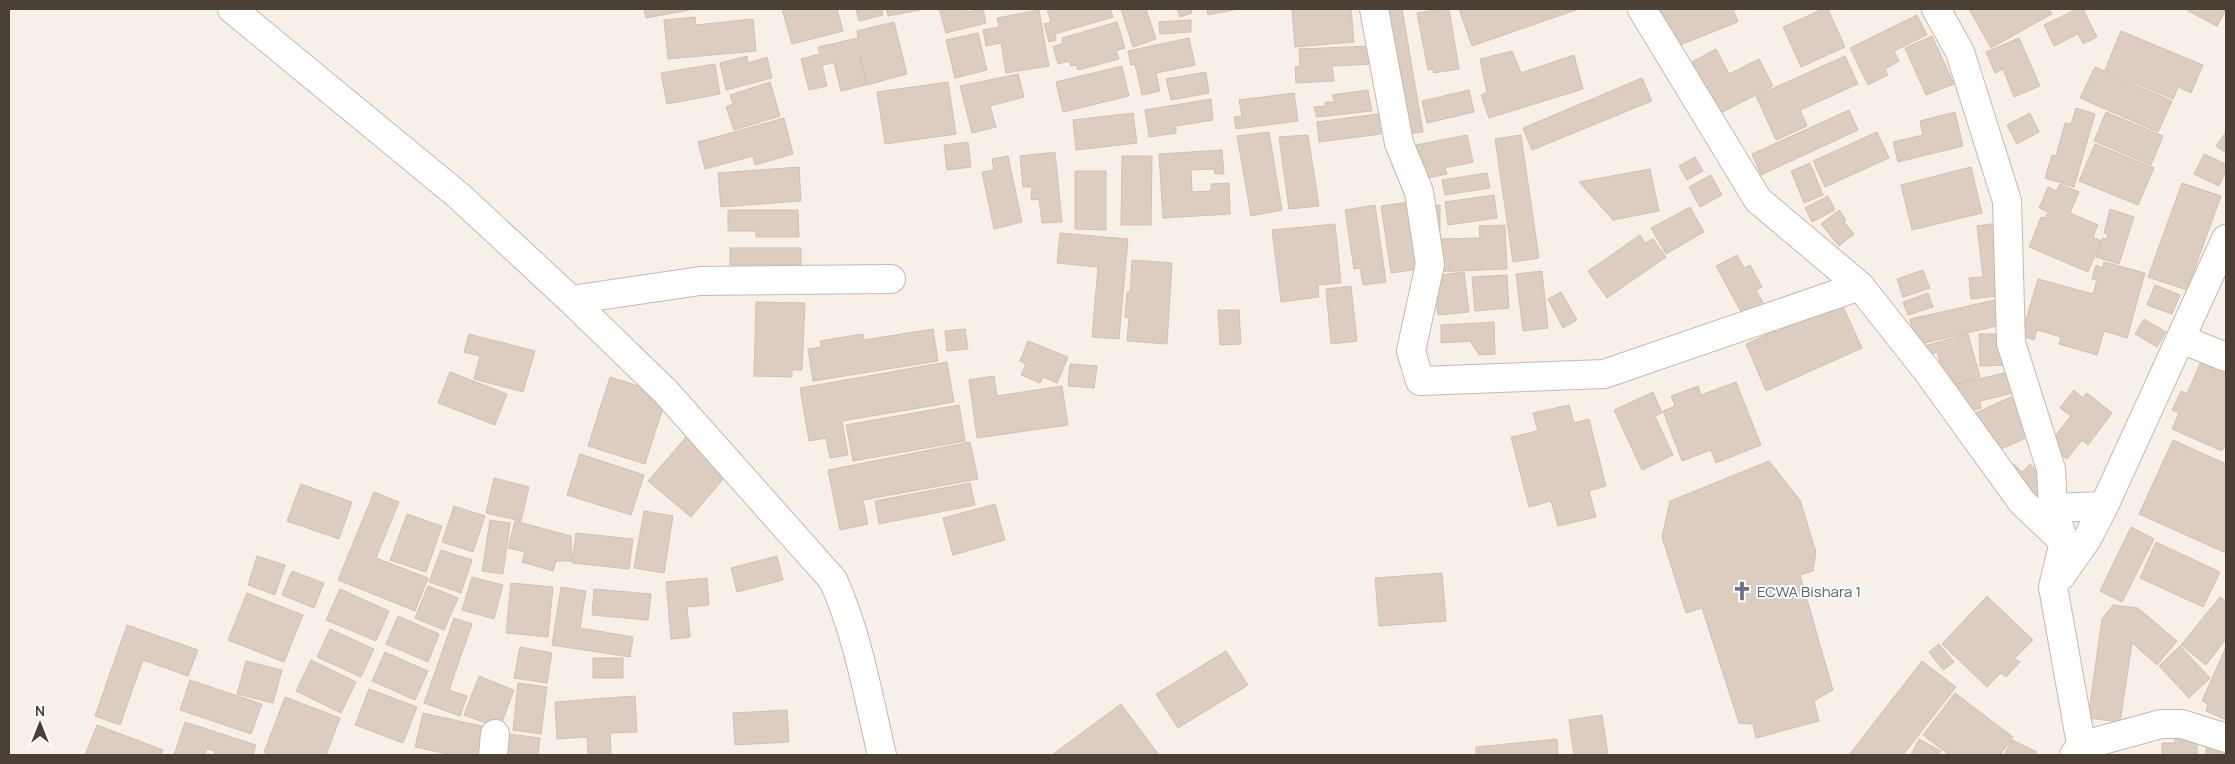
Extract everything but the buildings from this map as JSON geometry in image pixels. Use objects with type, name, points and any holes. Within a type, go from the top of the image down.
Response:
[{"type":"street","points":[[232,9],[459,196],[571,300],[665,391],[833,580],[846,610],[856,642],[882,755]]},
{"type":"street","points":[[1374,9],[1399,143],[1419,192],[1430,264],[1411,351],[1420,381],[1604,374],[1860,286]]},
{"type":"street","points":[[1642,9],[1758,200],[1860,286],[1928,372],[2022,502],[2064,542]]},
{"type":"street","points":[[1936,9],[1960,52],[2007,201],[2011,343],[2050,469],[2053,508],[2064,542],[2053,587],[2079,752],[2161,724],[2182,724],[2226,738]]},
{"type":"street","points":[[2053,587],[2087,539],[2104,506],[2226,239]]},
{"type":"street","points":[[571,300],[700,281],[891,279]]},
{"type":"street","points":[[2181,339],[2226,357]]},
{"type":"street","points":[[2053,508],[2104,506]]},
{"type":"place","name":"ECWA Bishara 1","points":[[1742,591]]}]
